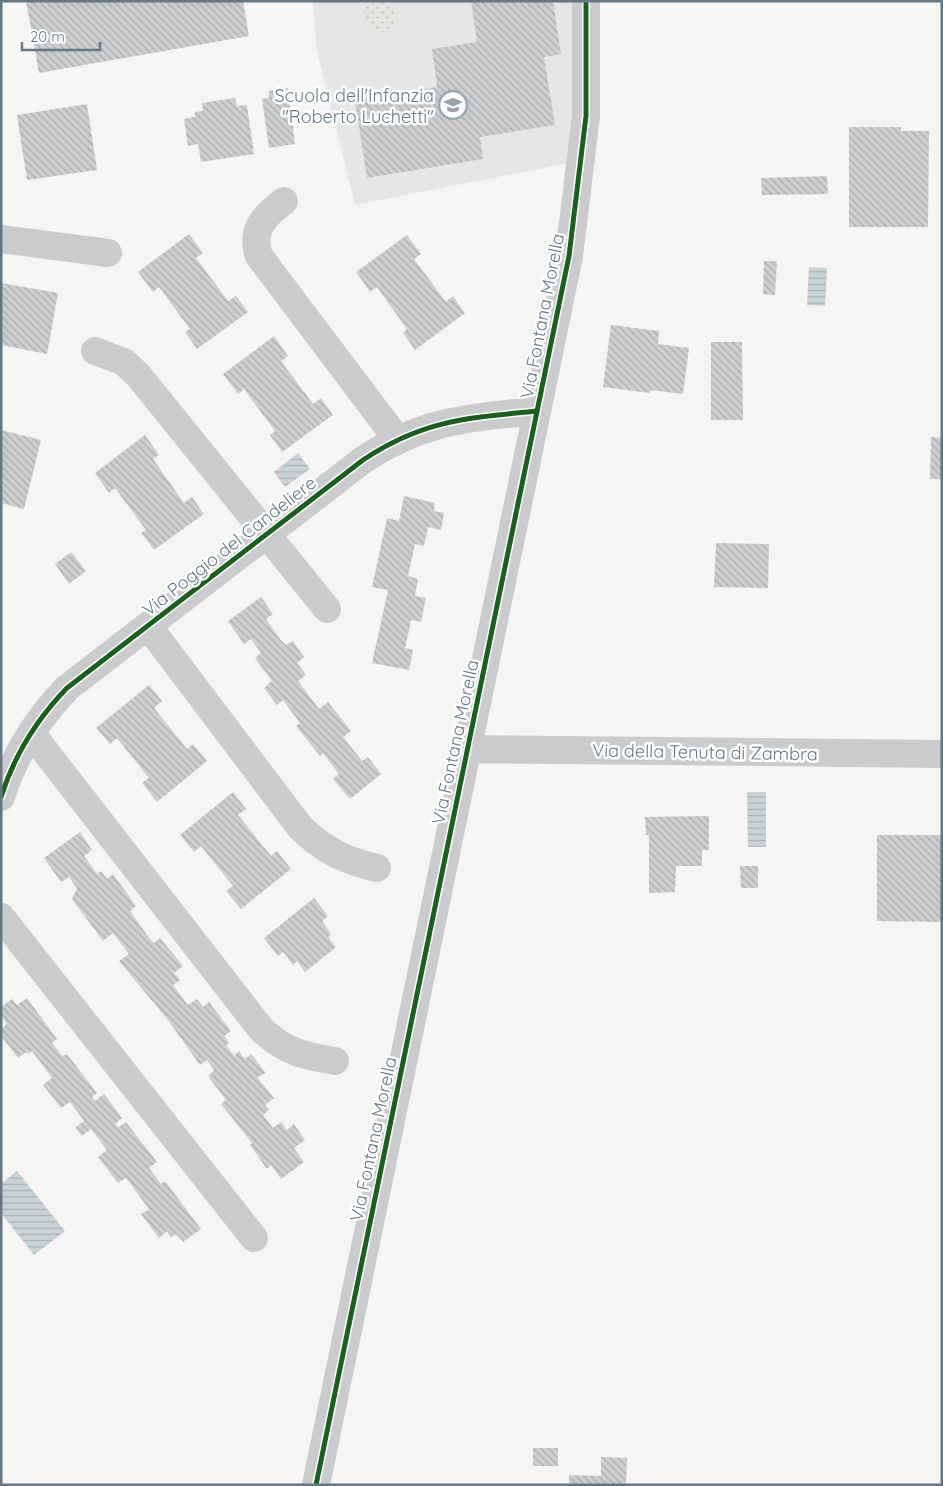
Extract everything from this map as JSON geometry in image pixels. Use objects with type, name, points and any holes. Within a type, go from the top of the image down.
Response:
[{"type":"street","name":"Via Fontana Morella","points":[[316,1485],[568,256],[579,182],[587,90],[586,1]]},
{"type":"street","points":[[284,201],[264,217],[258,226],[255,246],[259,256],[397,439]]},
{"type":"street","points":[[1,239],[108,252]]},
{"type":"street","points":[[95,351],[124,362],[138,375],[327,609]]},
{"type":"street","name":"Via Poggio del Candeliere","points":[[1,797],[13,766],[31,733],[67,688],[363,460],[397,439],[428,427],[459,419],[537,411]]},
{"type":"street","points":[[148,626],[300,827],[327,850],[356,863],[377,868]]},
{"type":"street","points":[[31,733],[261,1029],[282,1047],[294,1052],[335,1061]]},
{"type":"street","name":"Via della Tenuta di Zambra","points":[[468,750],[942,754]]},
{"type":"street","points":[[1,917],[254,1238]]},
{"type":"shaded area","points":[[379,0],[385,1],[390,5],[394,10],[394,22],[390,27],[385,31],[379,32],[373,31],[368,27],[364,22],[363,16],[364,10],[368,5],[373,1]]},
{"type":"shaded area","name":"Scuola dell'Infanzia \"Roberto Luchetti\"","points":[[313,1],[578,1],[581,45],[569,163],[355,205],[316,47]]},
{"type":"shaded area","points":[[809,267],[827,268],[825,306],[807,305]]},
{"type":"shaded area","points":[[298,453],[310,469],[285,487],[274,472]]},
{"type":"shaded area","points":[[747,792],[766,792],[766,847],[748,847]]},
{"type":"shaded area","points":[[17,1171],[65,1231],[34,1255],[1,1213],[1,1184]]},
{"type":"building","points":[[26,1],[243,1],[249,36],[39,73]]},
{"type":"building","points":[[471,1],[553,1],[561,54],[544,57],[555,125],[480,137],[483,159],[367,178],[355,100],[437,87],[432,49],[477,42]]},
{"type":"building","points":[[288,88],[295,144],[269,148],[262,99],[269,98],[269,91]]},
{"type":"building","points":[[235,98],[237,106],[247,105],[254,154],[201,162],[198,144],[188,146],[184,119],[195,117],[195,112],[203,111],[202,103]]},
{"type":"building","points":[[87,104],[97,170],[27,180],[17,115]]},
{"type":"building","points":[[849,127],[901,127],[901,131],[929,131],[928,227],[849,227]]},
{"type":"building","points":[[827,176],[828,194],[762,195],[761,178]]},
{"type":"building","points":[[189,234],[203,253],[196,258],[228,301],[236,296],[248,312],[197,349],[185,332],[190,329],[159,287],[153,292],[138,272]]},
{"type":"building","points":[[407,235],[421,254],[414,259],[446,302],[453,296],[465,313],[415,350],[403,333],[407,329],[377,287],[370,292],[356,272]]},
{"type":"building","points":[[764,261],[777,261],[775,295],[763,294]]},
{"type":"building","points":[[1,283],[58,293],[47,354],[1,345]]},
{"type":"building","points":[[611,325],[659,331],[658,344],[689,348],[683,394],[651,390],[650,393],[603,387]]},
{"type":"building","points":[[274,336],[288,356],[281,361],[313,404],[321,398],[333,415],[282,452],[270,435],[275,431],[244,389],[238,394],[223,374]]},
{"type":"building","points":[[711,342],[742,342],[743,420],[711,420]]},
{"type":"building","points":[[1,430],[41,440],[24,509],[1,503]]},
{"type":"building","points":[[145,435],[159,455],[153,459],[184,503],[192,497],[204,514],[154,550],[141,533],[146,530],[115,488],[109,493],[95,473]]},
{"type":"building","points":[[931,437],[942,438],[942,479],[930,479]]},
{"type":"building","points":[[404,496],[435,503],[434,511],[444,513],[441,530],[428,527],[424,546],[415,544],[408,576],[418,579],[415,596],[426,598],[421,622],[411,620],[405,648],[413,650],[409,670],[372,663],[388,590],[372,587],[387,518],[399,521]]},
{"type":"building","points":[[716,543],[769,544],[768,588],[714,587]]},
{"type":"building","points":[[71,552],[86,571],[69,584],[55,564]]},
{"type":"building","points":[[261,597],[273,614],[266,619],[280,639],[286,645],[293,641],[304,657],[297,663],[306,675],[298,681],[319,709],[328,702],[351,731],[343,737],[362,761],[368,757],[381,774],[350,799],[333,779],[339,774],[323,753],[320,756],[296,726],[300,723],[283,700],[277,705],[264,688],[272,681],[255,658],[261,653],[251,639],[244,644],[228,621]]},
{"type":"building","points":[[149,685],[162,701],[154,708],[187,749],[193,744],[207,761],[157,802],[142,783],[149,778],[117,738],[110,744],[96,728]]},
{"type":"building","points":[[233,792],[246,809],[238,815],[271,856],[277,851],[291,869],[241,909],[226,891],[233,886],[201,846],[194,852],[180,835]]},
{"type":"building","points":[[709,816],[709,850],[702,850],[702,866],[676,866],[675,892],[649,893],[649,835],[646,835],[645,817]]},
{"type":"building","points":[[80,832],[92,850],[84,856],[97,874],[101,871],[107,879],[113,874],[136,906],[130,911],[149,938],[154,943],[160,938],[183,966],[174,973],[180,980],[173,985],[188,1005],[197,999],[203,1007],[209,1002],[231,1031],[224,1036],[229,1043],[226,1045],[234,1056],[239,1051],[245,1059],[251,1054],[266,1073],[257,1077],[274,1098],[265,1105],[269,1110],[263,1115],[273,1128],[281,1122],[287,1130],[294,1124],[305,1140],[294,1148],[304,1162],[281,1179],[271,1165],[267,1169],[250,1145],[252,1143],[221,1104],[226,1100],[208,1076],[214,1070],[207,1060],[200,1065],[168,1020],[119,961],[129,954],[113,933],[103,941],[72,899],[77,888],[69,877],[61,882],[44,858]]},
{"type":"building","points":[[877,835],[942,835],[942,922],[877,921]]},
{"type":"building","points":[[740,866],[758,866],[758,888],[741,888]]},
{"type":"building","points":[[314,898],[328,916],[322,921],[331,934],[328,937],[336,947],[305,972],[297,961],[293,965],[283,952],[278,956],[264,938]]},
{"type":"building","points":[[27,998],[57,1039],[52,1043],[62,1056],[67,1054],[97,1093],[92,1097],[95,1101],[104,1094],[122,1118],[115,1124],[119,1127],[126,1122],[157,1162],[149,1168],[161,1184],[165,1181],[201,1229],[183,1242],[176,1234],[171,1237],[167,1231],[159,1238],[141,1214],[149,1209],[126,1178],[118,1183],[98,1157],[107,1150],[91,1129],[82,1136],[75,1128],[84,1121],[70,1102],[61,1108],[43,1085],[52,1078],[32,1051],[28,1054],[26,1052],[18,1058],[1,1036],[1,1029],[7,1024],[1,1015],[1,1007],[12,999],[17,1005]]},
{"type":"building","points":[[533,1448],[558,1448],[558,1466],[533,1466]]},
{"type":"building","points":[[601,1457],[627,1458],[626,1485],[569,1485],[569,1475],[601,1476]]},
{"type":"cycle path","points":[[316,1485],[569,256],[586,116],[586,1]]},
{"type":"cycle path","points":[[1,797],[13,767],[36,725],[67,688],[363,460],[406,436],[446,423],[537,411]]},
{"type":"place","name":"Scuola dell'Infanzia \"Roberto Luchetti\"","points":[[453,105]]}]
